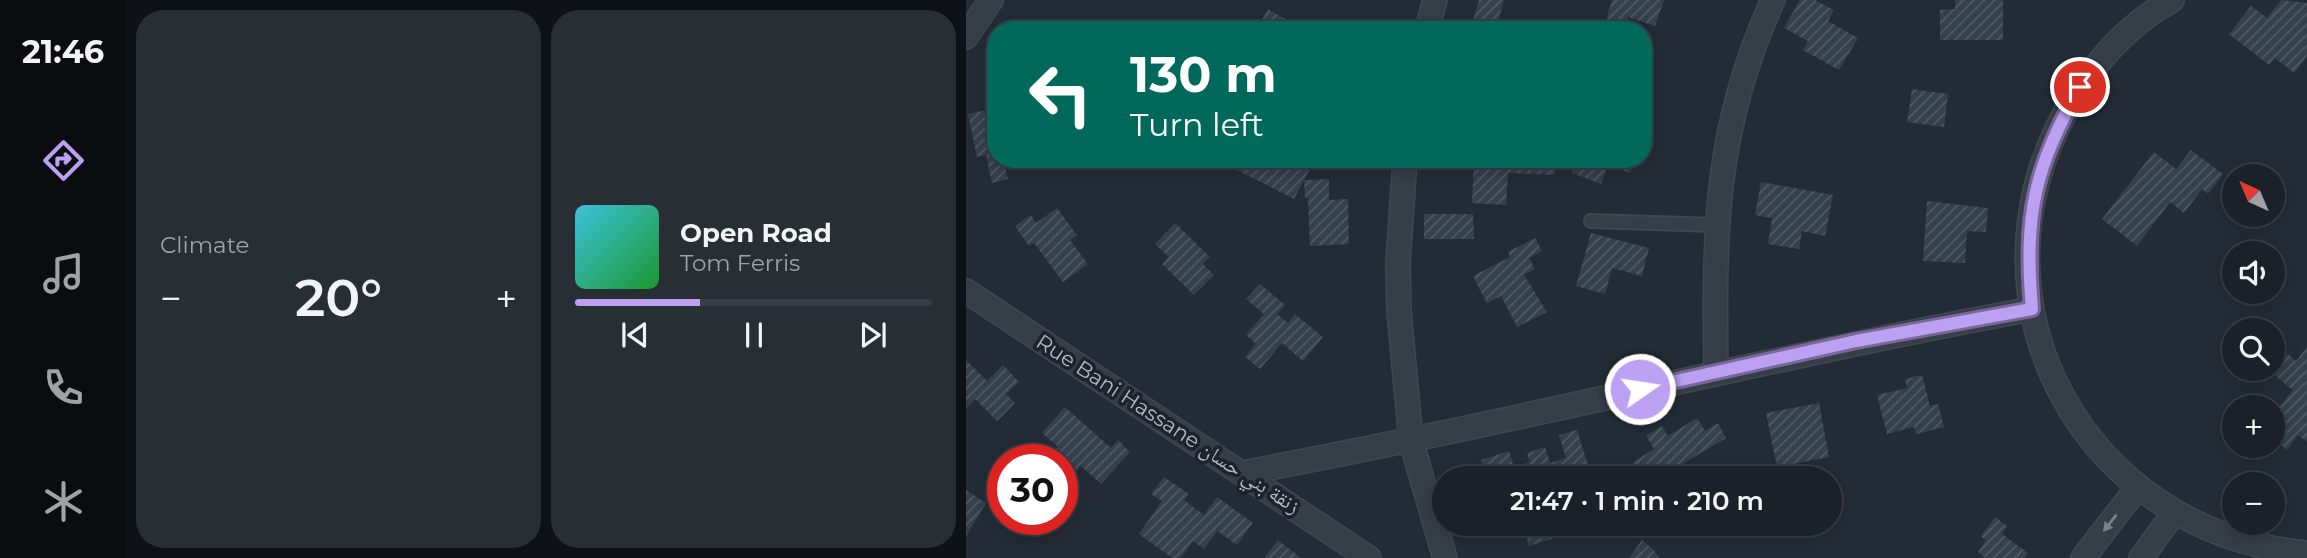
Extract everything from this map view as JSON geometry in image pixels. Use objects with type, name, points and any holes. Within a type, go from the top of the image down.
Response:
[{"type":"street","points":[[966,37],[991,0]]},
{"type":"street","points":[[1429,21],[1435,0]]},
{"type":"street","points":[[1716,371],[1716,225],[1719,187],[1734,109],[1747,65],[1773,0]]},
{"type":"street","points":[[2172,0],[2117,42],[2080,87],[2051,138],[2034,193],[2027,251],[2032,309],[2042,350],[2058,390],[2080,426],[2106,459],[2137,488],[2174,513],[2221,536],[2272,550],[2307,553]]},
{"type":"street","points":[[1404,168],[1398,262],[1399,311],[1411,442],[1445,558]]},
{"type":"street","name":"Rue Bani Hassane زنقة بني حسان","points":[[966,291],[1369,558]]},
{"type":"street","points":[[1242,473],[1411,442],[1716,371],[2032,309]]},
{"type":"street","points":[[2083,558],[2137,488]]},
{"type":"street","points":[[2141,558],[2174,513]]},
{"type":"lane","points":[[1591,221],[1716,225]]},
{"type":"building","points":[[1479,0],[1504,0],[1498,21],[1473,21]]},
{"type":"building","points":[[1612,0],[1664,0],[1655,26],[1652,21],[1628,17],[1627,21],[1606,21]]},
{"type":"building","points":[[1800,0],[1815,0],[1834,10],[1828,21],[1858,38],[1839,70],[1803,50],[1808,41],[1784,28]]},
{"type":"building","points":[[1955,0],[2003,0],[2003,40],[1940,40],[1940,10],[1955,9]]},
{"type":"building","points":[[2281,0],[2307,3],[2307,56],[2294,73],[2275,58],[2269,65],[2229,34],[2251,6],[2267,18]]},
{"type":"building","points":[[1268,9],[1289,21],[1261,21]]},
{"type":"building","points":[[1912,89],[1948,94],[1944,127],[1907,122]]},
{"type":"building","points":[[987,110],[987,160],[986,155],[977,157],[968,114]]},
{"type":"building","points":[[2191,150],[2222,175],[2208,194],[2202,189],[2184,213],[2170,202],[2137,246],[2102,219],[2154,152],[2176,169]]},
{"type":"building","points":[[989,168],[1005,168],[1008,179],[992,183]]},
{"type":"building","points":[[1233,168],[1310,168],[1294,199]]},
{"type":"building","points":[[1474,168],[1555,168],[1555,175],[1508,173],[1506,205],[1472,203]]},
{"type":"building","points":[[1574,168],[1607,168],[1601,184],[1572,173]]},
{"type":"building","points":[[1616,168],[1632,168],[1630,173]]},
{"type":"building","points":[[1329,179],[1329,200],[1348,199],[1349,244],[1310,246],[1308,198],[1305,198],[1304,180]]},
{"type":"building","points":[[1761,182],[1833,195],[1825,236],[1802,231],[1799,249],[1768,244],[1772,218],[1755,215]]},
{"type":"building","points":[[1927,201],[1988,208],[1986,232],[1967,231],[1965,263],[1923,261]]},
{"type":"building","points":[[1057,208],[1077,235],[1070,240],[1088,264],[1063,282],[1034,243],[1029,246],[1015,226],[1031,215],[1036,223]]},
{"type":"building","points":[[1424,214],[1473,214],[1474,239],[1424,239]]},
{"type":"building","points":[[1175,223],[1210,257],[1203,264],[1214,275],[1194,295],[1162,264],[1169,257],[1155,244]]},
{"type":"building","points":[[1591,233],[1649,248],[1642,276],[1612,268],[1605,294],[1576,286]]},
{"type":"building","points":[[1535,238],[1542,251],[1529,258],[1535,269],[1524,275],[1547,312],[1517,327],[1501,296],[1487,303],[1473,276],[1510,257],[1508,252]]},
{"type":"building","points":[[1260,284],[1285,305],[1277,314],[1288,323],[1295,314],[1323,337],[1303,361],[1282,343],[1260,369],[1245,357],[1256,344],[1246,335],[1264,314],[1246,299]]},
{"type":"building","points":[[2307,347],[2307,442],[2298,435],[2287,450],[2285,400],[2293,390],[2282,381],[2285,381],[2285,358],[2288,354],[2296,361]]},
{"type":"building","points":[[966,360],[987,381],[1003,365],[1019,382],[1006,394],[1015,403],[997,421],[975,399],[966,408]]},
{"type":"building","points":[[1922,375],[1930,406],[1938,404],[1944,427],[1916,434],[1914,427],[1887,434],[1877,395],[1907,388],[1905,379]]},
{"type":"building","points":[[1819,403],[1829,457],[1777,466],[1766,413]]},
{"type":"building","points":[[1065,407],[1111,448],[1118,440],[1130,452],[1101,484],[1081,466],[1078,469],[1078,444],[1055,444],[1042,433]]},
{"type":"building","points":[[1697,418],[1705,431],[1718,423],[1726,438],[1679,466],[1636,466],[1633,462],[1654,449],[1646,436],[1662,426],[1668,436]]},
{"type":"building","points":[[1577,430],[1588,466],[1517,466],[1530,462],[1527,453],[1545,447],[1550,463],[1566,458],[1559,435]]},
{"type":"building","points":[[1509,451],[1514,466],[1483,466],[1481,460]]},
{"type":"building","points":[[1164,477],[1189,494],[1184,500],[1204,515],[1217,497],[1253,523],[1237,545],[1217,531],[1204,549],[1193,541],[1181,558],[1172,558],[1139,534],[1162,501],[1151,494]]},
{"type":"building","points":[[966,490],[986,503],[966,536]]},
{"type":"building","points":[[1995,517],[2007,526],[2002,534],[2028,553],[2024,558],[1985,558],[1978,552],[1986,541],[1981,536]]},
{"type":"building","points":[[1526,536],[1561,536],[1529,546]]},
{"type":"building","points":[[1278,540],[1301,558],[1264,558]]},
{"type":"building","points":[[1642,540],[1654,550],[1659,558],[1629,558]]},
{"type":"route","points":[[1640,389],[1856,341],[2032,309],[2027,251],[2034,193],[2051,138],[2080,87]]}]
